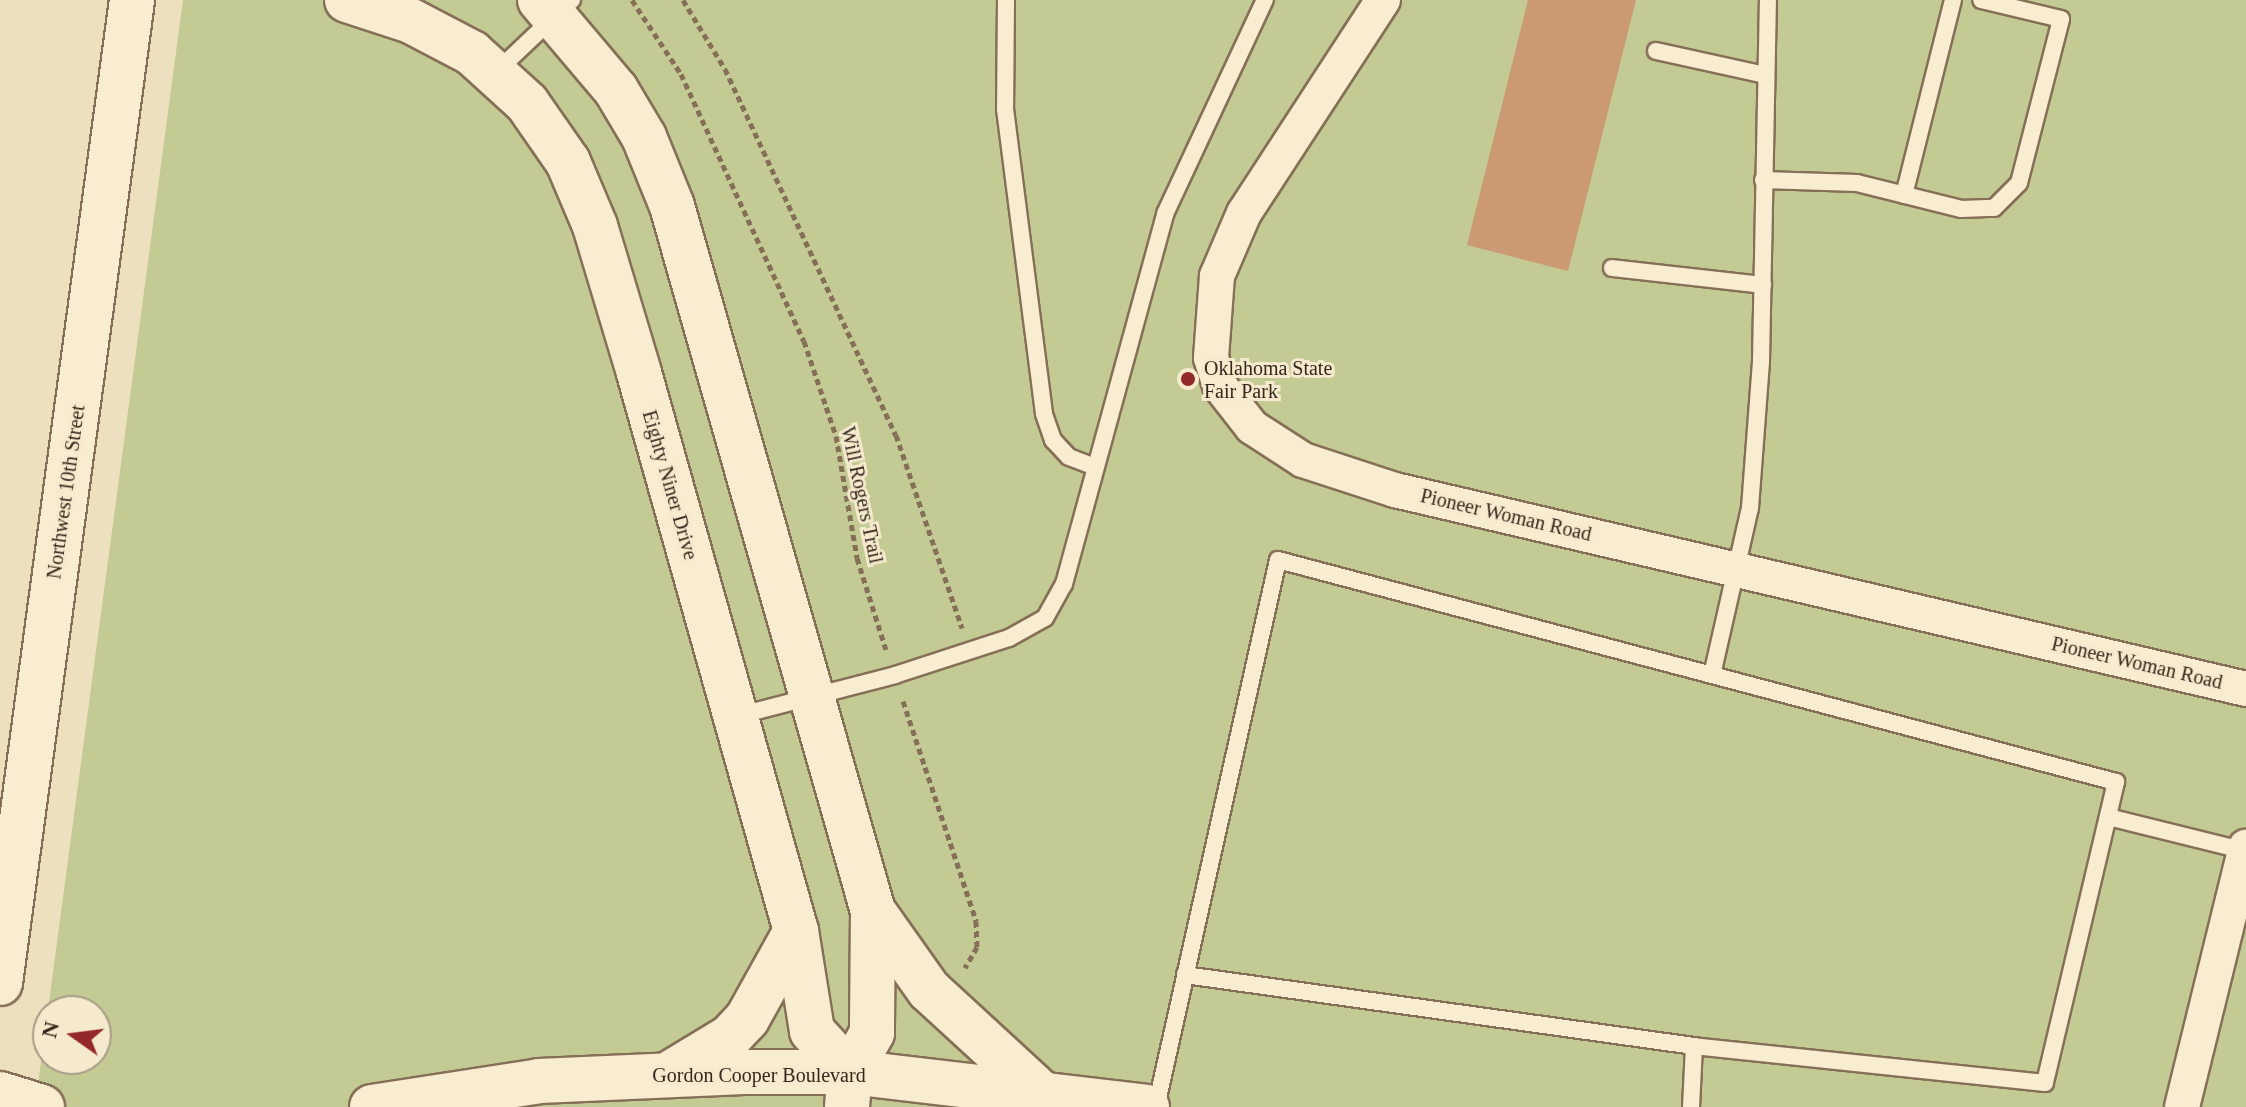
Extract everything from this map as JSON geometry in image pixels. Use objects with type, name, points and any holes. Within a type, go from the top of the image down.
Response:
[{"type":"street","name":"Northwest 10th Street","points":[[0,983],[132,0]]},
{"type":"street","name":"Eighty Niner Drive","points":[[347,0],[411,21],[472,53],[527,103],[568,162],[595,226],[796,931],[812,1031],[848,1090]]},
{"type":"street","name":"Pioneer Woman Road","points":[[1383,0],[1358,47],[1284,147],[1228,246],[1217,276],[1210,327],[1211,358],[1234,410],[1276,446],[1340,474],[2246,689]]},
{"type":"street","points":[[556,5],[616,90],[644,137],[672,206],[873,911],[872,1033],[848,1090]]},
{"type":"street","points":[[2182,1107],[2246,849]]},
{"type":"street","points":[[873,911],[929,990],[1043,1095]]},
{"type":"street","points":[[672,1072],[730,1037],[747,1019],[796,931]]},
{"type":"street","name":"Gordon Cooper Boulevard","points":[[372,1107],[539,1081],[672,1072],[848,1090],[1043,1095],[1147,1107]]},
{"type":"street","points":[[0,1094],[42,1107]]},
{"type":"lane","points":[[1006,0],[1005,109],[1044,414],[1053,440],[1069,457],[1095,467]]},
{"type":"lane","points":[[735,716],[895,675],[969,652],[1045,618],[1064,584],[1165,214],[1265,0]]},
{"type":"lane","points":[[1712,675],[1739,568],[1750,508],[1763,285],[1768,0]]},
{"type":"lane","points":[[1904,195],[1953,0]]},
{"type":"lane","points":[[1763,180],[1857,183],[1961,209],[1994,208],[2019,183],[2061,19],[1981,0]]},
{"type":"lane","points":[[495,73],[556,5]]},
{"type":"lane","points":[[1656,51],[1765,75]]},
{"type":"lane","points":[[1612,268],[1763,285]]},
{"type":"lane","points":[[1156,1107],[1185,975],[1278,560],[2116,782],[2045,1083],[1694,1046],[1185,975]]},
{"type":"lane","points":[[2108,817],[2246,849]]},
{"type":"lane","points":[[1691,1107],[1694,1046]]},
{"type":"path","name":"Will Rogers Trail","points":[[632,0],[681,74],[804,341],[836,436],[857,558],[976,921],[977,947],[961,972]]},
{"type":"path","points":[[683,0],[725,69],[896,435],[969,652]]},
{"type":"green space","name":"Oklahoma State Fair Park","points":[[183,0],[2246,0],[2246,1107],[35,1107],[39,1075],[112,1075],[112,995],[50,995]]},
{"type":"building","points":[[1528,0],[1636,0],[1568,271],[1467,245]]},
{"type":"place","name":"Oklahoma State Fair Park","points":[[1188,379]]}]
